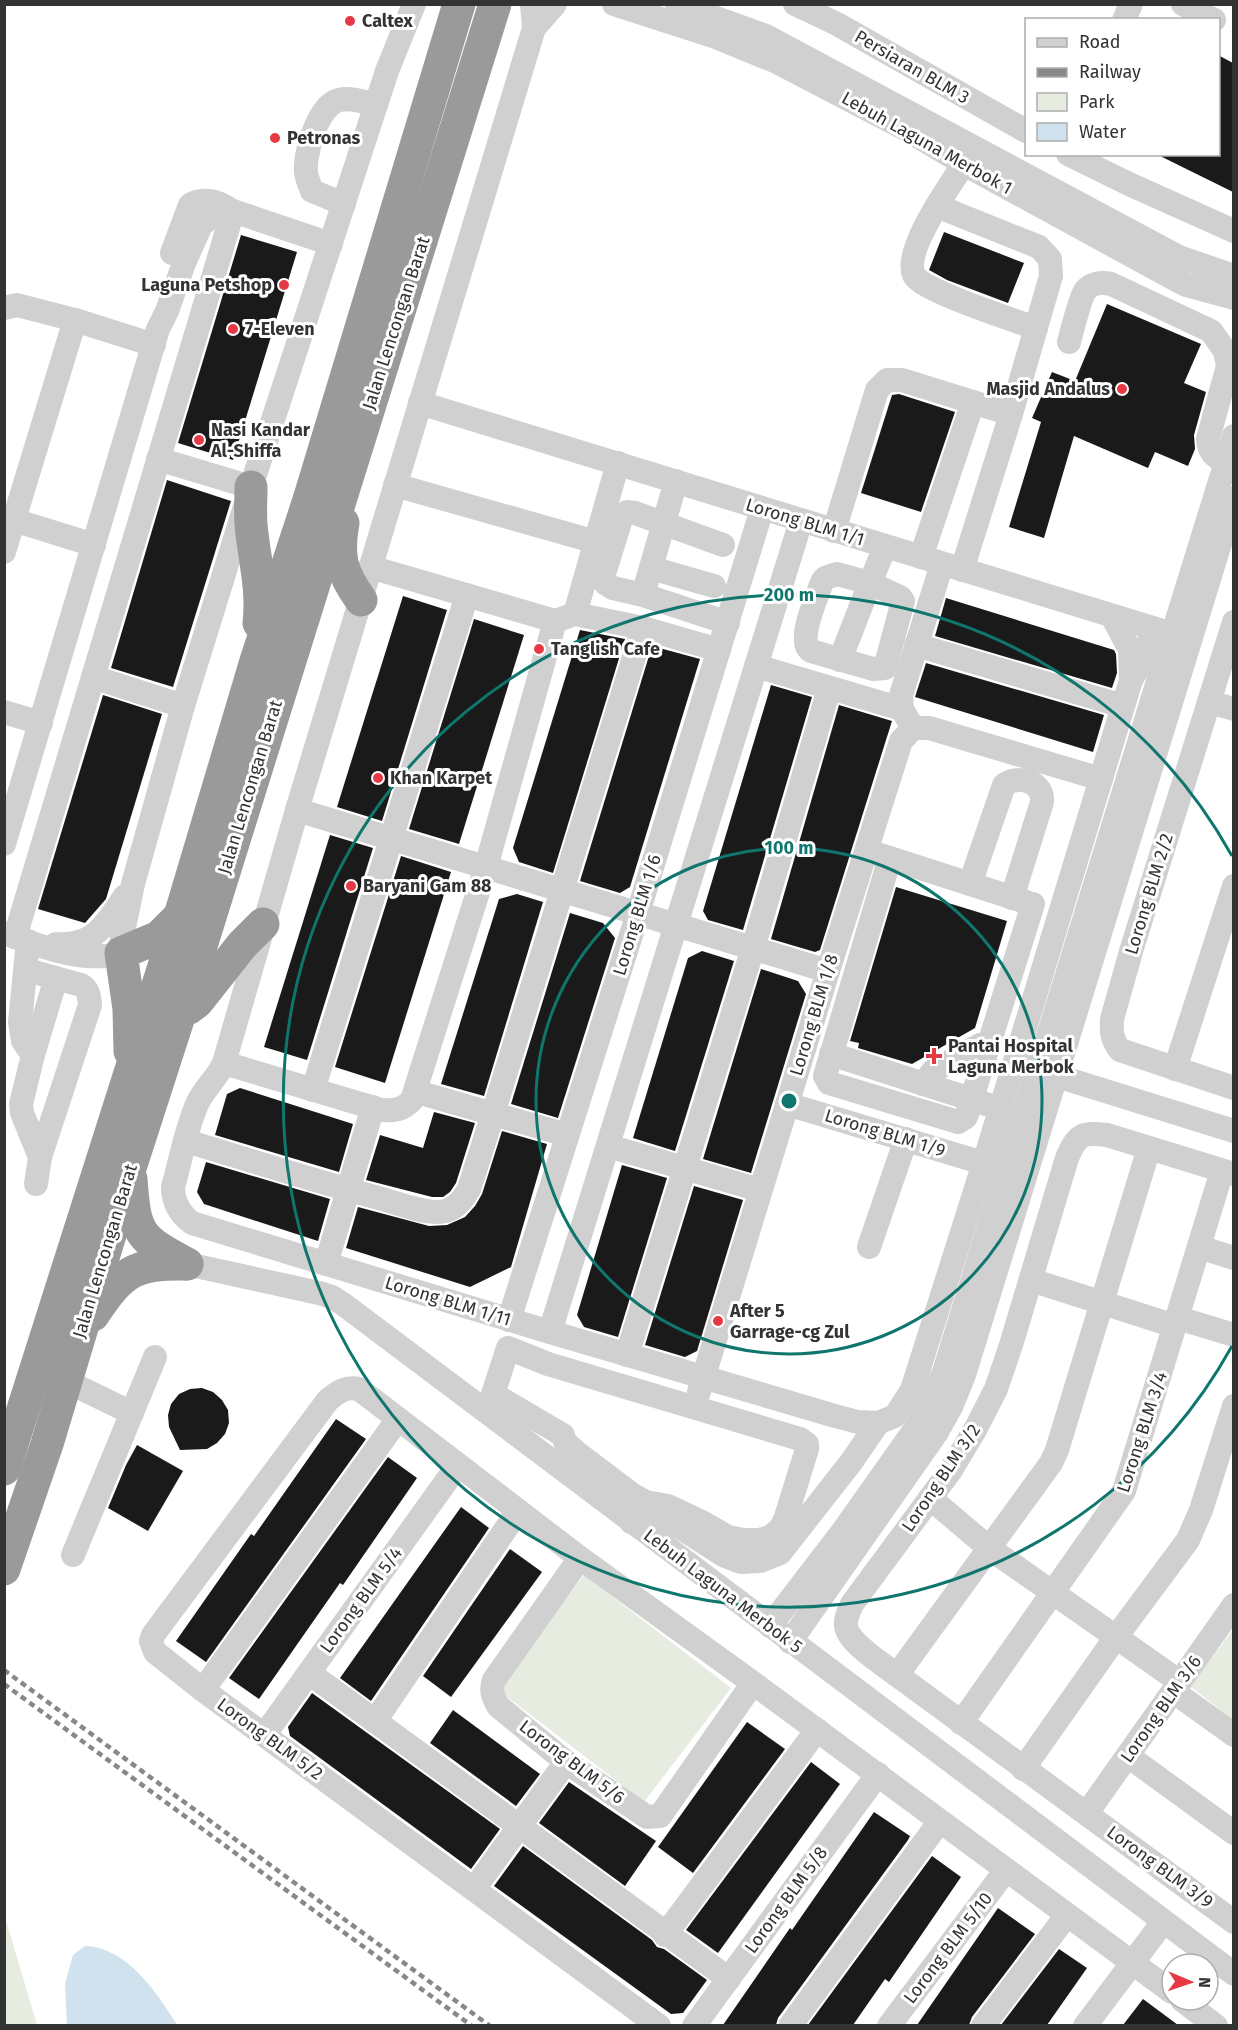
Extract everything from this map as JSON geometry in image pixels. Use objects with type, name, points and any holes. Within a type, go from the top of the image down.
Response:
[{"type":"highway","name":"Jalan Lencongan Barat","points":[[4,1469],[180,916],[256,661],[309,500],[459,4]]},
{"type":"highway","name":"Jalan Lencongan Barat","points":[[4,1569],[47,1444],[130,1168],[495,4]]},
{"type":"highway","points":[[251,487],[251,525],[261,605],[256,661]]},
{"type":"highway","points":[[343,489],[345,512],[339,550],[348,581],[361,600]]},
{"type":"highway","points":[[127,1084],[131,1040],[121,953],[159,937],[180,916]]},
{"type":"highway","points":[[181,1010],[197,1002],[242,945],[263,924]]},
{"type":"highway","points":[[130,1168],[133,1208],[139,1228],[157,1248],[187,1264]]},
{"type":"highway","points":[[80,1334],[111,1288],[123,1277],[138,1269],[158,1263],[187,1264]]},
{"type":"street","points":[[387,71],[397,4]]},
{"type":"street","points":[[21,939],[77,956],[105,958],[121,953],[133,884],[183,706],[251,487],[387,71],[414,4]]},
{"type":"street","points":[[532,4],[534,28]]},
{"type":"street","points":[[534,28],[555,4]]},
{"type":"street","name":"Lebuh Laguna Merbok 1","points":[[614,4],[713,36],[777,62],[902,127],[964,164],[1186,285],[1233,298]]},
{"type":"street","name":"Lebuh Laguna Merbok 1","points":[[677,4],[766,36],[1179,257],[1233,276]]},
{"type":"street","name":"Persiaran BLM 3","points":[[795,4],[840,14],[1025,131]]},
{"type":"street","points":[[1125,18],[1131,4]]},
{"type":"street","points":[[1183,4],[1212,18]]},
{"type":"street","name":"Lorong BLM 1/11","points":[[534,28],[297,810],[225,1063],[213,1084],[199,1100],[173,1187],[173,1197],[177,1208],[192,1223],[508,1320],[835,1416],[858,1422],[878,1423]]},
{"type":"street","points":[[344,204],[312,191],[306,173],[316,123],[326,108],[338,100],[362,101],[376,105]]},
{"type":"street","points":[[1072,156],[1233,231]]},
{"type":"street","points":[[964,164],[937,206],[915,251],[912,262],[914,276],[922,284],[939,292],[1036,328]]},
{"type":"street","points":[[937,206],[1039,248],[1050,259],[1051,276],[1011,414],[942,564]]},
{"type":"street","points":[[4,844],[156,337],[201,225],[210,218],[231,211],[331,244]]},
{"type":"street","points":[[33,1055],[23,1041],[21,1032],[21,1011],[27,970],[21,939],[93,677],[231,211]]},
{"type":"street","points":[[1069,342],[1085,291],[1096,283],[1104,282],[1211,331],[1225,351],[1228,366],[1208,439],[1209,448],[1213,455],[1226,462]]},
{"type":"street","points":[[4,308],[17,305],[156,337]]},
{"type":"street","points":[[4,552],[10,519],[75,320]]},
{"type":"street","points":[[834,531],[877,390],[887,380],[902,380],[1011,414]]},
{"type":"street","points":[[908,719],[901,695],[942,564],[974,402]]},
{"type":"street","name":"Lorong BLM 1/1","points":[[420,403],[1173,634]]},
{"type":"street","points":[[770,1626],[918,1425],[933,1398],[955,1342],[1016,1173],[1047,1073],[1173,634],[1233,436]]},
{"type":"street","points":[[158,459],[251,487]]},
{"type":"street","points":[[225,1063],[389,1111],[407,1106],[417,1092],[565,618],[596,542],[618,464]]},
{"type":"street","points":[[643,595],[676,482]]},
{"type":"street","points":[[395,485],[596,542]]},
{"type":"street","points":[[632,1522],[665,1522],[678,1526],[723,1555],[741,1562],[760,1561],[780,1553],[852,1461],[878,1423],[895,1416],[900,1410],[916,1381],[1131,680],[1138,668],[1173,634],[1233,498]]},
{"type":"street","name":"Lorong BLM 1/6","points":[[508,1320],[638,914],[762,509]]},
{"type":"street","points":[[723,545],[627,512],[621,516],[603,578],[605,583],[613,588],[643,595],[728,623]]},
{"type":"street","points":[[10,519],[94,545]]},
{"type":"street","points":[[550,1332],[801,521]]},
{"type":"street","points":[[840,660],[885,547]]},
{"type":"street","points":[[370,567],[467,596],[565,618],[643,628],[719,650]]},
{"type":"street","points":[[651,568],[714,586]]},
{"type":"street","points":[[837,574],[870,583],[900,597],[903,601],[885,668],[873,669],[807,649],[804,644],[805,632],[825,578],[837,574]]},
{"type":"street","points":[[314,1090],[467,596]]},
{"type":"street","points":[[1113,616],[1130,650],[1131,680]]},
{"type":"street","name":"Lorong BLM 2/2","points":[[1233,622],[1112,1019],[1113,1041],[1120,1050],[1233,1088]]},
{"type":"street","points":[[186,1141],[348,1190],[419,1208],[438,1212],[451,1209],[464,1200],[493,1114],[643,628]]},
{"type":"street","points":[[916,645],[1123,706]]},
{"type":"street","points":[[756,666],[829,689],[929,728],[1101,779]]},
{"type":"street","points":[[93,677],[183,706]]},
{"type":"street","points":[[627,1354],[753,948],[829,689]]},
{"type":"street","points":[[1209,702],[1233,709]]},
{"type":"street","points":[[4,712],[40,723]]},
{"type":"street","name":"Lorong BLM 1/8","points":[[694,1407],[908,719]]},
{"type":"street","points":[[890,858],[825,1076],[829,1083],[958,1122],[966,1117],[990,1044],[1023,901],[1042,802],[1041,789],[1028,782],[1016,780],[1004,784],[970,884]]},
{"type":"street","points":[[297,810],[828,971]]},
{"type":"street","points":[[866,850],[1060,913]]},
{"type":"street","points":[[21,939],[72,945],[89,939],[105,926],[133,884]]},
{"type":"street","points":[[1175,1070],[1233,886]]},
{"type":"street","points":[[27,970],[81,985],[86,989],[90,1005],[40,1158],[36,1184]]},
{"type":"street","points":[[40,1158],[22,1113],[21,1104],[56,978]]},
{"type":"street","points":[[923,1084],[933,1071],[980,1045],[990,1044]]},
{"type":"street","points":[[831,1054],[1000,1109]]},
{"type":"street","points":[[1047,1073],[1233,1131]]},
{"type":"street","points":[[417,1092],[567,1135]]},
{"type":"street","name":"Lorong BLM 1/9","points":[[787,1104],[1016,1173]]},
{"type":"street","points":[[326,1264],[373,1107]]},
{"type":"street","name":"Lorong BLM 3/2","points":[[1087,1813],[961,1723],[855,1642],[848,1634],[847,1615],[852,1604],[962,1453],[996,1389],[1074,1141],[1079,1136],[1095,1133],[1228,1172]]},
{"type":"street","points":[[869,1247],[906,1139]]},
{"type":"street","points":[[608,1146],[760,1190]]},
{"type":"street","points":[[897,1675],[1051,1463],[1103,1303],[1149,1148]]},
{"type":"street","name":"Lorong BLM 3/4","points":[[961,1723],[1125,1491],[1199,1247],[1228,1172]]},
{"type":"street","points":[[790,1642],[924,1451],[951,1407],[964,1375],[1016,1173]]},
{"type":"street","points":[[1199,1247],[1233,1258]]},
{"type":"street","name":"Lebuh Laguna Merbok 5","points":[[187,1264],[332,1297],[1233,1974]]},
{"type":"street","points":[[1031,1280],[1103,1303],[1233,1335]]},
{"type":"street","points":[[508,1348],[549,1364],[694,1407],[800,1438],[807,1444],[804,1465],[785,1520],[780,1529],[770,1537],[751,1540],[728,1536],[668,1506],[646,1502],[628,1492],[576,1452],[565,1442],[563,1435],[492,1394],[508,1348]]},
{"type":"street","points":[[73,1555],[155,1357]]},
{"type":"street","points":[[66,1381],[132,1413]]},
{"type":"street","name":"Lorong BLM 5/2","points":[[398,1419],[359,1389],[352,1388],[338,1392],[328,1401],[153,1635],[151,1641],[155,1652],[203,1690],[659,2025]]},
{"type":"street","points":[[1023,1768],[1195,1529],[1233,1406]]},
{"type":"street","points":[[835,1416],[851,1442],[852,1461]]},
{"type":"street","points":[[203,1690],[398,1419],[580,1558],[878,1774],[1160,1983]]},
{"type":"street","name":"Lorong BLM 5/4","points":[[265,1734],[458,1465]]},
{"type":"street","points":[[930,1498],[989,1548],[1116,1636],[1233,1735]]},
{"type":"street","points":[[375,1722],[518,1511]]},
{"type":"street","name":"Lorong BLM 5/6","points":[[580,1558],[492,1686],[494,1699],[498,1706],[566,1762],[647,1816],[660,1816],[753,1683]]},
{"type":"street","name":"Lorong BLM 3/6","points":[[1087,1813],[1233,1605]]},
{"type":"street","points":[[309,1673],[665,1935],[729,1979]]},
{"type":"street","points":[[665,1935],[817,1730]]},
{"type":"street","points":[[1128,1756],[1233,1833]]},
{"type":"street","points":[[474,1889],[566,1762]]},
{"type":"street","name":"Lorong BLM 5/8","points":[[693,2025],[878,1774]]},
{"type":"street","name":"Lorong BLM 3/9","points":[[1087,1813],[1233,1922]]},
{"type":"street","points":[[790,2025],[940,1821]]},
{"type":"street","name":"Lorong BLM 5/10","points":[[889,2025],[1006,1869]]},
{"type":"street","points":[[983,2025],[1066,1915]]},
{"type":"street","points":[[1084,2025],[1163,1922]]},
{"type":"street","points":[[1198,2012],[1216,2025]]},
{"type":"green space","points":[[584,1575],[731,1688],[644,1802],[497,1689]]},
{"type":"green space","points":[[1233,1630],[1233,1720],[1190,1686]]},
{"type":"green space","points":[[5,1917],[37,2025],[5,2025]]},
{"type":"water","points":[[85,1946],[100,1948],[127,1963],[150,1986],[177,2025],[67,2025],[65,1984],[73,1955]]},
{"type":"building","points":[[1220,56],[1233,63],[1233,192],[1160,156],[1220,156]]},
{"type":"building","points":[[944,232],[1024,263],[1008,303],[947,280],[929,270]]},
{"type":"building","points":[[241,235],[297,252],[233,460],[178,443]]},
{"type":"building","name":"Masjid Andalus","points":[[1107,304],[1201,344],[1184,383],[1206,392],[1194,435],[1195,449],[1188,466],[1155,452],[1148,468],[1074,436],[1044,538],[1009,527],[1041,422],[1032,418],[1052,372],[1075,381]]},
{"type":"building","points":[[899,394],[955,412],[921,512],[861,493],[892,395]]},
{"type":"building","points":[[167,480],[231,501],[173,687],[111,668]]},
{"type":"building","points":[[403,596],[447,610],[382,821],[337,807]]},
{"type":"building","points":[[946,598],[1114,650],[1117,673],[1112,688],[935,636]]},
{"type":"building","points":[[474,619],[524,635],[459,844],[409,829]]},
{"type":"building","points":[[580,630],[625,639],[553,873],[519,862],[513,848]]},
{"type":"building","points":[[652,646],[700,659],[630,887],[620,893],[580,881]]},
{"type":"building","points":[[926,663],[1104,715],[1093,752],[915,697]]},
{"type":"building","points":[[771,685],[812,697],[743,930],[708,920],[703,911]]},
{"type":"building","points":[[103,695],[162,714],[106,899],[85,923],[38,909]]},
{"type":"building","points":[[839,705],[892,721],[820,950],[815,952],[771,939]]},
{"type":"building","points":[[330,835],[373,848],[307,1060],[264,1047]]},
{"type":"building","points":[[401,856],[451,872],[385,1083],[335,1067]]},
{"type":"building","points":[[896,887],[1007,921],[975,1028],[912,1064],[858,1048],[859,1043],[850,1041]]},
{"type":"building","points":[[517,894],[543,902],[484,1096],[441,1084],[499,899]]},
{"type":"building","points":[[570,913],[603,923],[615,938],[558,1118],[511,1104]]},
{"type":"building","points":[[702,951],[734,961],[675,1151],[633,1138],[688,958]]},
{"type":"building","points":[[761,969],[798,981],[806,994],[751,1173],[703,1159]]},
{"type":"building","points":[[240,1088],[353,1124],[339,1172],[215,1135],[227,1094]]},
{"type":"building","points":[[434,1112],[475,1123],[456,1183],[450,1192],[443,1197],[432,1197],[366,1180],[380,1135],[423,1148]]},
{"type":"building","points":[[502,1131],[547,1144],[511,1267],[470,1287],[346,1248],[358,1207],[429,1226],[447,1225],[465,1217],[482,1194]]},
{"type":"building","points":[[206,1162],[330,1199],[318,1241],[204,1204],[197,1192]]},
{"type":"building","points":[[622,1165],[667,1178],[618,1337],[584,1327],[577,1315]]},
{"type":"building","points":[[694,1186],[743,1200],[697,1351],[685,1357],[645,1345]]},
{"type":"building","points":[[202,1388],[213,1392],[222,1400],[228,1410],[229,1423],[225,1434],[207,1449],[180,1450],[169,1427],[168,1415],[171,1404],[179,1394],[190,1389]]},
{"type":"building","points":[[336,1419],[366,1439],[206,1662],[176,1641],[251,1534],[254,1536]]},
{"type":"building","points":[[137,1445],[183,1471],[148,1531],[108,1508]]},
{"type":"building","points":[[388,1457],[417,1478],[343,1585],[340,1583],[259,1699],[229,1678]]},
{"type":"building","points":[[461,1507],[489,1528],[371,1701],[340,1678]]},
{"type":"building","points":[[510,1549],[542,1572],[451,1697],[423,1676]]},
{"type":"building","points":[[312,1693],[500,1829],[471,1869],[290,1736],[288,1727]]},
{"type":"building","points":[[453,1710],[540,1774],[516,1806],[430,1743]]},
{"type":"building","points":[[747,1722],[785,1749],[693,1873],[658,1847]]},
{"type":"building","points":[[811,1762],[840,1784],[718,1953],[686,1930]]},
{"type":"building","points":[[569,1782],[656,1841],[625,1886],[539,1823]]},
{"type":"building","points":[[874,1812],[910,1836],[908,1840],[778,2018],[776,2025],[723,2025],[790,1928],[792,1930]]},
{"type":"building","points":[[523,1846],[652,1940],[657,1947],[664,1949],[707,1980],[683,2013],[671,2014],[494,1886]]},
{"type":"building","points":[[932,1856],[961,1877],[889,1982],[885,1979],[853,2025],[808,2025]]},
{"type":"building","points":[[998,1908],[1035,1934],[972,2017],[969,2025],[917,2025]]},
{"type":"building","points":[[1059,1949],[1087,1968],[1047,2025],[1001,2025]]},
{"type":"building","points":[[1143,1999],[1178,2025],[1123,2025]]},
{"type":"railway","points":[[4,1670],[490,2026]]},
{"type":"railway","points":[[4,1684],[472,2026]]},
{"type":"place","name":"Caltex","points":[[350,21]]},
{"type":"place","name":"Petronas","points":[[275,138]]},
{"type":"place","name":"Laguna Petshop","points":[[284,285]]},
{"type":"place","name":"7-Eleven","points":[[233,329]]},
{"type":"place","name":"Masjid Andalus","points":[[1122,389]]},
{"type":"place","name":"Nasi Kandar Al-Shiffa","points":[[199,440]]},
{"type":"place","name":"Tanglish Cafe","points":[[539,649]]},
{"type":"place","name":"Khan Karpet","points":[[378,778]]},
{"type":"place","name":"Baryani Gam 88","points":[[351,886]]},
{"type":"place","name":"Pantai Hospital Laguna Merbok","points":[[934,1056]]},
{"type":"place","name":"After 5 Garrage-cg Zul","points":[[718,1321]]}]
